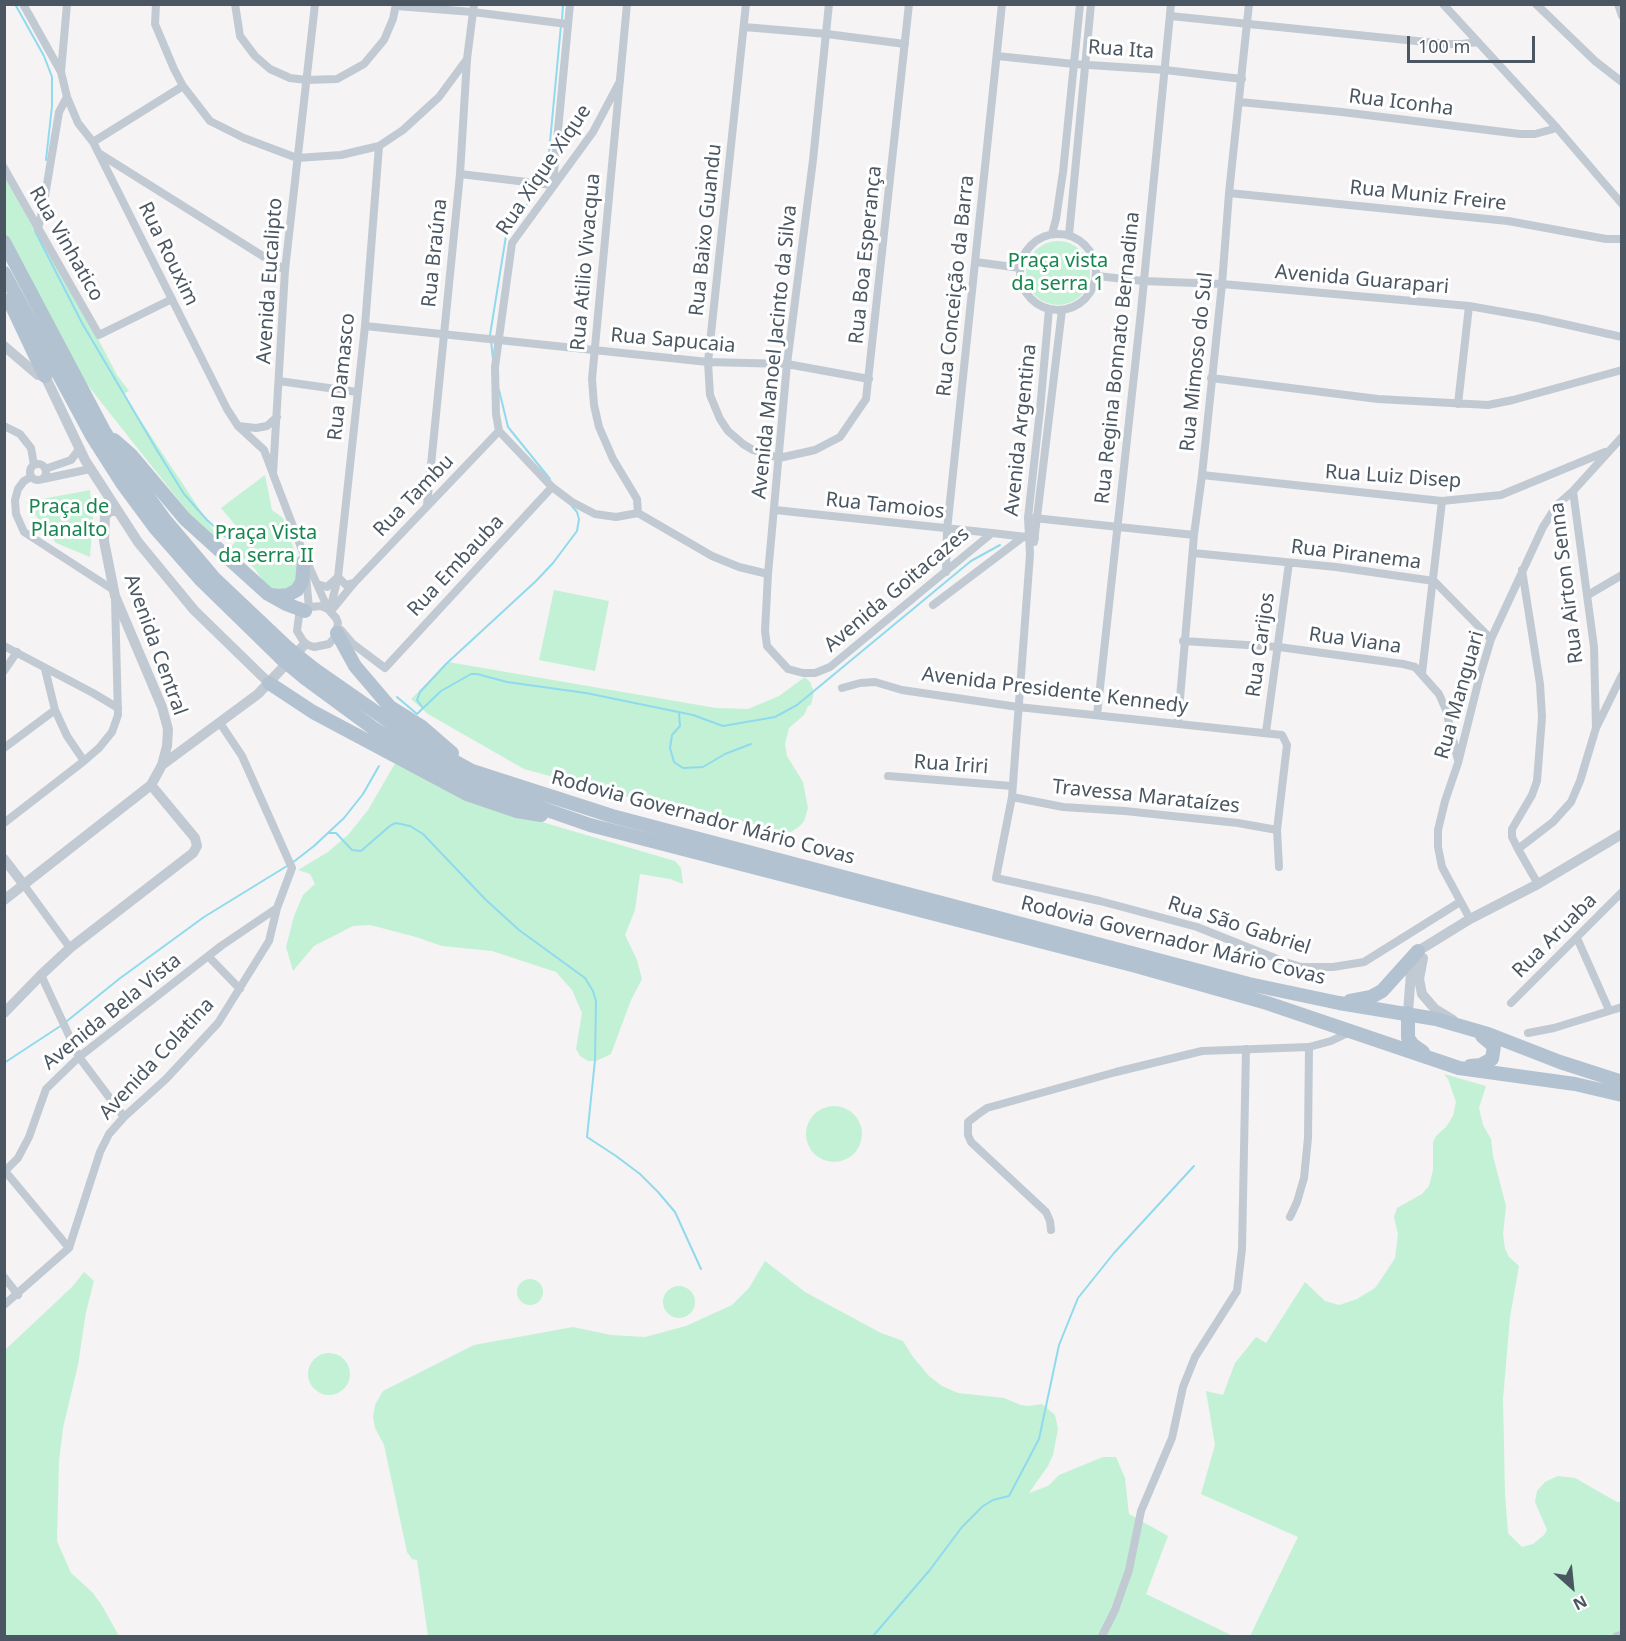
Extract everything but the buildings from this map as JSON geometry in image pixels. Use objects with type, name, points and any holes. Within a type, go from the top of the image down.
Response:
[{"type":"main road","name":"Rodovia Governador Mário Covas","points":[[4,242],[117,453],[165,520],[214,578],[285,653]]},
{"type":"main road","name":"Rodovia Governador Mário Covas","points":[[4,273],[92,436],[122,483],[156,529],[200,579],[309,673],[377,723],[478,786],[590,825],[1136,966],[1267,1003],[1437,1062],[1460,1068],[1575,1084],[1622,1095]]},
{"type":"main road","points":[[4,290],[45,376]]},
{"type":"main road","points":[[104,431],[130,454],[185,519],[268,594],[286,604],[307,609]]},
{"type":"main road","points":[[268,594],[279,597],[297,590],[302,582],[304,558]]},
{"type":"main road","points":[[338,630],[377,723]]},
{"type":"main road","points":[[269,683],[313,712],[377,723],[410,743]]},
{"type":"main road","name":"Rodovia Governador Mário Covas","points":[[410,743],[472,771],[624,819],[1249,984],[1339,1003],[1408,1014],[1472,1029],[1622,1082]]},
{"type":"main road","points":[[1339,1003],[1371,997],[1382,991],[1418,951]]},
{"type":"main road","points":[[1408,1014],[1407,1035],[1410,1040],[1437,1062]]},
{"type":"main road","points":[[1460,1068],[1488,1062],[1495,1053],[1492,1043],[1472,1029]]},
{"type":"street","points":[[23,4],[61,72]]},
{"type":"street","points":[[61,72],[67,4]]},
{"type":"street","points":[[156,4],[155,24],[183,86],[210,121],[244,138],[297,158],[341,155],[379,146],[403,130],[439,97],[467,59]]},
{"type":"street","points":[[235,4],[240,36],[255,56],[270,69],[290,78],[306,80],[337,79],[364,64],[384,40],[396,5],[474,8],[562,23]]},
{"type":"street","name":"Avenida Eucalipto","points":[[315,4],[285,270],[273,474],[304,558],[330,610]]},
{"type":"street","points":[[460,174],[552,185],[562,23],[570,4]]},
{"type":"street","name":"Rua Atilio Vivacqua","points":[[627,4],[593,351],[594,405],[599,427],[613,459],[637,499],[638,513]]},
{"type":"street","name":"Rua Baixo Guandu","points":[[746,4],[708,362],[710,395],[720,419],[743,444],[765,455],[779,458]]},
{"type":"street","name":"Avenida Manoel Jacinto da Silva","points":[[815,673],[788,669],[768,646],[765,631],[787,364],[830,4]]},
{"type":"street","name":"Rua Boa Esperança","points":[[779,458],[815,450],[840,436],[866,399],[909,4]]},
{"type":"street","name":"Rua Conceição da Barra","points":[[946,572],[947,530],[1002,4]]},
{"type":"street","points":[[1052,234],[1063,172],[1080,4]]},
{"type":"street","points":[[1069,235],[1091,4]]},
{"type":"street","name":"Rua Regina Bonnato Bernadina","points":[[1097,715],[1171,4]]},
{"type":"street","name":"Rua Mimoso do Sul","points":[[1178,722],[1194,535],[1222,284],[1249,4]]},
{"type":"street","points":[[1443,4],[1557,128],[1622,204]]},
{"type":"street","points":[[1536,4],[1595,61],[1622,81]]},
{"type":"street","points":[[1618,4],[1622,16]]},
{"type":"street","name":"Rua Braúna","points":[[427,505],[442,334],[460,174],[467,59],[474,8]]},
{"type":"street","points":[[1170,15],[1247,25],[1446,44],[1478,42]]},
{"type":"street","points":[[744,27],[905,44]]},
{"type":"street","name":"Rua Ita","points":[[997,56],[1242,79]]},
{"type":"street","name":"Rua Rouxim","points":[[61,72],[67,97],[78,123],[100,154],[238,426],[264,450],[273,474]]},
{"type":"street","name":"Rua Xique Xique","points":[[500,431],[496,414],[495,367],[512,243],[552,185],[593,132],[620,81]]},
{"type":"street","points":[[93,142],[183,86]]},
{"type":"street","points":[[38,229],[58,112],[67,97]]},
{"type":"street","name":"Rua Iconha","points":[[1240,102],[1520,134],[1535,134],[1557,128]]},
{"type":"street","name":"Rua Damasco","points":[[330,610],[338,577],[365,326],[379,146]]},
{"type":"street","points":[[100,154],[285,270]]},
{"type":"street","name":"Rua Vinhatico","points":[[4,168],[99,335],[172,299]]},
{"type":"street","name":"Rua Muniz Freire","points":[[1229,193],[1508,221],[1606,239],[1622,239]]},
{"type":"street","points":[[1052,234],[1069,235],[1079,239],[1089,249],[1096,262],[1097,276],[1084,300],[1071,308],[1049,309],[1038,304],[1027,294],[1021,282],[1020,268],[1028,248],[1039,239],[1052,234]]},
{"type":"street","points":[[976,262],[1020,268]]},
{"type":"street","name":"Avenida Guarapari","points":[[1097,276],[1143,281],[1222,284],[1469,306],[1537,318],[1621,337]]},
{"type":"street","points":[[1458,404],[1469,306]]},
{"type":"street","name":"Avenida Argentina","points":[[996,878],[1012,797],[1030,554],[1028,518],[1049,309]]},
{"type":"street","name":"Avenida Argentina","points":[[1029,537],[1038,518],[1062,310]]},
{"type":"street","name":"Rua Sapucaia","points":[[365,326],[708,362],[787,364],[869,379]]},
{"type":"street","points":[[1621,337],[1622,329]]},
{"type":"street","points":[[4,346],[38,375],[45,376],[90,469],[138,542],[194,610],[269,683]]},
{"type":"street","points":[[1211,378],[1378,399],[1488,405],[1622,370]]},
{"type":"street","points":[[279,381],[357,392]]},
{"type":"street","points":[[238,426],[256,428],[267,426],[277,417]]},
{"type":"street","points":[[4,426],[20,434],[31,447],[34,465]]},
{"type":"street","points":[[500,431],[552,487],[572,502],[595,514],[616,517],[638,513],[712,556],[739,567],[768,574]]},
{"type":"street","name":"Rua Tambu","points":[[330,610],[427,505],[500,431]]},
{"type":"street","name":"Rua Airton Senna","points":[[1518,849],[1553,822],[1571,802],[1592,744],[1596,728],[1594,647],[1573,490],[1622,437]]},
{"type":"street","points":[[45,470],[71,460],[80,448]]},
{"type":"street","name":"Rua Luiz Disep","points":[[1202,475],[1442,501],[1501,495],[1609,450]]},
{"type":"street","points":[[30,477],[30,468],[34,465],[42,465],[46,475],[42,479]]},
{"type":"street","points":[[30,477],[35,480],[90,469]]},
{"type":"street","points":[[4,823],[99,748],[112,732],[118,708],[114,592],[24,532],[16,514],[15,500],[18,489],[30,477]]},
{"type":"street","points":[[430,483],[444,488]]},
{"type":"street","name":"Rua Embauba","points":[[338,630],[385,668],[552,487]]},
{"type":"street","name":"Rua Manguari","points":[[1470,919],[1442,867],[1438,847],[1438,830],[1491,639],[1551,513],[1573,490]]},
{"type":"street","points":[[1422,673],[1442,501]]},
{"type":"street","name":"Rua Tamoios","points":[[775,510],[992,533]]},
{"type":"street","name":"Avenida Central","points":[[118,511],[110,511],[105,516],[104,541],[114,592],[162,706],[168,729],[167,746],[162,765]]},
{"type":"street","points":[[1028,518],[1194,535]]},
{"type":"street","name":"Avenida Goitacazes","points":[[815,673],[830,667],[992,533],[1029,537]]},
{"type":"street","points":[[933,605],[1029,537]]},
{"type":"street","name":"Rua Piranema","points":[[1193,553],[1336,567],[1434,581],[1491,639]]},
{"type":"street","name":"Avenida Eucalipto","points":[[304,558],[307,609]]},
{"type":"street","name":"Rua Carijos","points":[[1266,732],[1289,563]]},
{"type":"street","points":[[1522,570],[1539,673],[1542,717],[1537,781],[1532,795],[1512,829],[1512,837],[1538,884]]},
{"type":"street","points":[[1588,595],[1622,575]]},
{"type":"street","points":[[317,584],[327,586],[338,577],[346,585],[354,583]]},
{"type":"street","points":[[321,606],[330,610],[336,618],[338,630],[332,641],[324,647],[305,644],[298,636],[299,616],[307,609],[321,606]]},
{"type":"street","points":[[116,634],[121,630],[131,633]]},
{"type":"street","name":"Rua Viana","points":[[1184,641],[1278,647],[1415,667],[1439,694],[1446,710],[1458,763]]},
{"type":"street","points":[[4,900],[151,785],[162,765],[258,694],[305,644]]},
{"type":"street","points":[[4,646],[118,708]]},
{"type":"street","points":[[4,670],[17,652]]},
{"type":"street","points":[[45,669],[55,710],[67,736],[84,761]]},
{"type":"street","points":[[1596,728],[1622,675]]},
{"type":"street","name":"Avenida Presidente Kennedy","points":[[842,688],[875,682],[902,690],[1018,707],[1266,732]]},
{"type":"street","points":[[4,748],[55,710]]},
{"type":"street","name":"Avenida Colatina","points":[[4,1305],[69,1248],[100,1152],[109,1134],[124,1117],[166,1079],[218,1023],[269,941],[277,908],[292,868],[242,756],[220,723]]},
{"type":"street","points":[[168,729],[176,746],[182,749]]},
{"type":"street","points":[[1266,732],[1282,735],[1287,745],[1277,830],[1279,867]]},
{"type":"street","name":"Rua Iriri","points":[[888,776],[1012,786]]},
{"type":"street","points":[[4,1013],[70,948],[193,853],[197,846],[195,838],[151,785]]},
{"type":"street","name":"Travessa Marataízes","points":[[1012,797],[1063,807],[1238,823],[1277,830]]},
{"type":"street","points":[[1408,1014],[1411,972],[1418,951],[1470,919],[1538,884],[1622,834]]},
{"type":"street","points":[[4,859],[70,948]]},
{"type":"street","name":"Rua São Gabriel","points":[[996,878],[1197,927],[1301,967],[1333,968],[1364,962],[1460,902]]},
{"type":"street","name":"Rua Aruaba","points":[[1511,1003],[1622,892]]},
{"type":"street","name":"Avenida Bela Vista","points":[[5,1171],[18,1158],[29,1137],[46,1089],[79,1057],[208,956],[277,908]]},
{"type":"street","points":[[1577,938],[1610,1010]]},
{"type":"street","points":[[1434,941],[1424,955],[1419,971],[1422,994],[1435,1009],[1472,1029]]},
{"type":"street","points":[[208,956],[240,988]]},
{"type":"street","points":[[41,975],[79,1057],[124,1117]]},
{"type":"street","points":[[1528,1033],[1554,1028],[1622,1007]]},
{"type":"street","points":[[1051,1230],[1046,1212],[971,1142],[968,1135],[968,1122],[987,1108],[1202,1051],[1309,1047],[1331,1041],[1352,1031]]},
{"type":"street","points":[[1290,1217],[1304,1178],[1308,1138],[1309,1047]]},
{"type":"street","points":[[1102,1636],[1115,1610],[1130,1570],[1141,1511],[1172,1438],[1183,1387],[1195,1357],[1237,1291],[1242,1250],[1246,1049]]},
{"type":"street","points":[[5,1171],[69,1248]]},
{"type":"street","points":[[4,1277],[18,1295]]},
{"type":"green space","points":[[4,159],[117,375],[129,391],[123,394],[218,537],[211,541],[59,349],[5,238]]},
{"type":"green space","name":"Praça vista da serra 1","points":[[1058,241],[1081,250],[1090,273],[1081,296],[1058,305],[1035,296],[1026,273],[1035,250]]},
{"type":"green space","name":"Praça Vista da serra II","points":[[265,475],[272,510],[283,518],[297,558],[299,575],[296,581],[289,588],[279,591],[266,586],[255,569],[231,547],[242,533],[221,508]]},
{"type":"green space","name":"Praça de Planalto","points":[[90,490],[93,519],[90,557],[56,543],[26,502]]},
{"type":"green space","points":[[554,590],[609,601],[595,671],[539,660]]},
{"type":"green space","points":[[448,662],[716,708],[748,709],[779,696],[805,677],[814,692],[811,705],[808,706],[804,715],[789,728],[785,744],[787,756],[803,782],[808,808],[804,821],[791,832],[775,830],[681,804],[666,807],[524,769],[428,714],[411,699]]},
{"type":"green space","points":[[397,760],[477,803],[675,861],[681,868],[683,884],[670,879],[640,874],[635,910],[625,935],[637,960],[642,979],[631,1000],[611,1054],[596,1061],[588,1061],[580,1056],[576,1049],[582,1013],[572,990],[556,972],[492,951],[442,946],[370,925],[353,926],[314,946],[293,971],[286,947],[294,916],[303,895],[315,884],[310,874],[298,870],[328,852],[348,835],[368,810]]},
{"type":"green space","points":[[1444,1074],[1486,1086],[1479,1108],[1483,1125],[1491,1139],[1506,1206],[1503,1234],[1505,1249],[1509,1257],[1519,1266],[1510,1317],[1503,1399],[1508,1533],[1522,1547],[1533,1544],[1544,1535],[1547,1530],[1535,1502],[1537,1491],[1545,1482],[1558,1476],[1575,1478],[1617,1502],[1621,1502],[1621,1636],[1250,1636],[1298,1537],[1201,1494],[1215,1445],[1206,1391],[1223,1395],[1235,1363],[1256,1337],[1266,1343],[1305,1282],[1325,1301],[1339,1305],[1357,1299],[1375,1288],[1395,1258],[1398,1234],[1394,1217],[1397,1208],[1422,1194],[1429,1186],[1433,1170],[1433,1142],[1453,1116],[1456,1102]]},
{"type":"green space","points":[[834,1106],[849,1111],[857,1119],[862,1134],[857,1149],[849,1157],[834,1162],[819,1157],[811,1149],[806,1134],[811,1119],[819,1111]]},
{"type":"green space","points":[[765,1261],[805,1292],[881,1333],[903,1341],[929,1376],[942,1386],[958,1393],[1004,1398],[1021,1405],[1042,1404],[1055,1415],[1058,1429],[1053,1455],[1029,1493],[1048,1486],[1059,1475],[1103,1457],[1116,1457],[1125,1478],[1129,1514],[1168,1536],[1146,1594],[1233,1636],[428,1636],[417,1560],[412,1559],[407,1552],[384,1445],[375,1428],[373,1417],[375,1405],[383,1391],[474,1345],[573,1327],[611,1335],[645,1337],[686,1326],[732,1305],[749,1288]]},
{"type":"green space","points":[[84,1272],[94,1281],[63,1428],[59,1462],[57,1541],[71,1573],[92,1592],[119,1636],[5,1636],[5,1350],[72,1287]]},
{"type":"green space","points":[[530,1279],[539,1283],[543,1292],[539,1301],[530,1305],[521,1301],[517,1292],[521,1283]]},
{"type":"green space","points":[[679,1286],[690,1291],[695,1302],[690,1313],[679,1318],[668,1313],[663,1302],[668,1291]]},
{"type":"green space","points":[[329,1353],[344,1359],[350,1374],[344,1389],[329,1395],[314,1389],[308,1374],[314,1359]]},
{"type":"waterway","points":[[15,4],[44,56],[52,77],[52,106],[46,160]]},
{"type":"waterway","points":[[562,20],[563,4]]},
{"type":"waterway","points":[[543,180],[547,174],[561,25]]},
{"type":"waterway","points":[[490,335],[506,236],[538,188]]},
{"type":"waterway","points":[[35,231],[82,323],[184,494],[230,541]]},
{"type":"waterway","points":[[491,341],[493,359]]},
{"type":"waterway","points":[[499,390],[508,427],[550,479]]},
{"type":"waterway","points":[[423,708],[417,700],[420,692],[446,664],[536,581],[577,531],[579,519],[571,505]]},
{"type":"waterway","points":[[397,697],[417,714],[441,691],[471,674],[477,674],[507,682],[586,693],[693,715],[723,726],[775,717],[797,705],[971,561],[1000,545]]},
{"type":"waterway","points":[[679,713],[680,726],[672,735],[670,748],[674,762],[683,768],[703,767],[725,754],[751,744]]},
{"type":"waterway","points":[[292,863],[344,818],[363,794],[379,766]]},
{"type":"waterway","points":[[329,833],[336,833],[352,850],[361,851],[391,825],[396,823],[410,826],[423,834],[485,899],[519,930],[585,978],[596,1001],[595,1060],[587,1137],[640,1174],[658,1192],[675,1212],[701,1269]]},
{"type":"waterway","points":[[67,1021],[119,979],[204,917],[287,866]]},
{"type":"waterway","points":[[4,1063],[62,1025]]},
{"type":"waterway","points":[[873,1636],[929,1571],[962,1527],[983,1506],[993,1500],[1009,1496],[1039,1439],[1059,1345],[1078,1298],[1114,1253],[1194,1166]]}]
